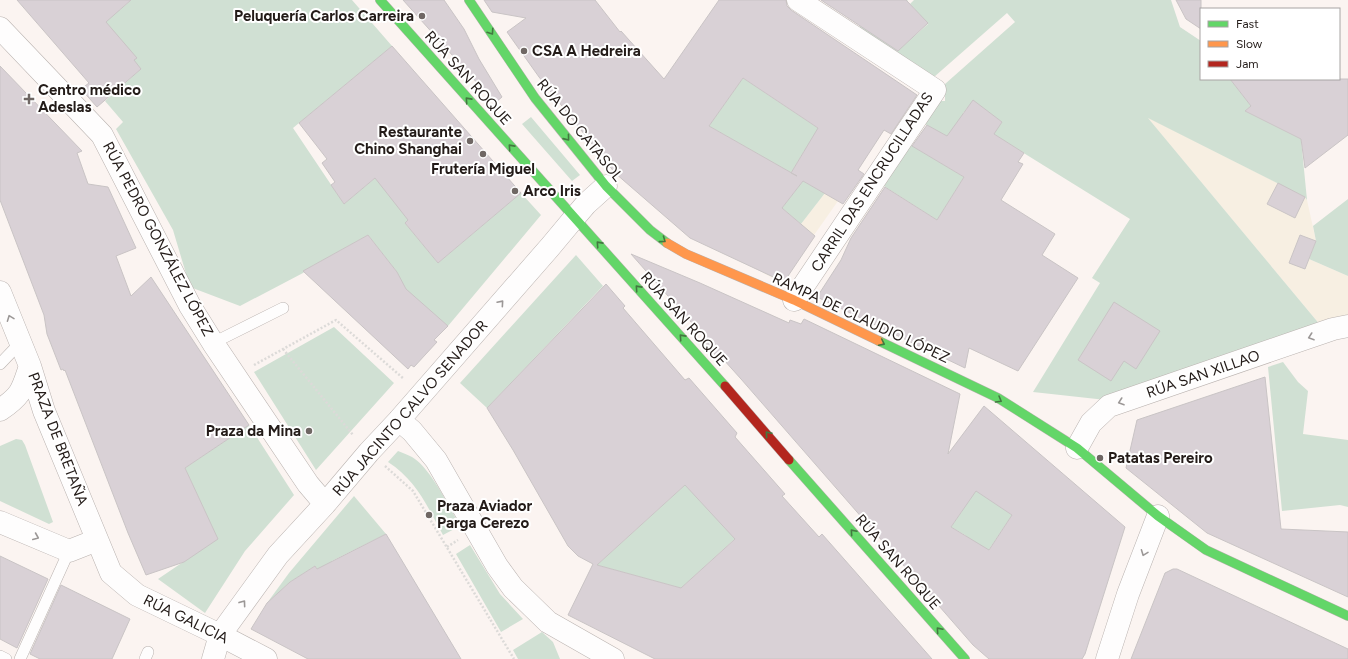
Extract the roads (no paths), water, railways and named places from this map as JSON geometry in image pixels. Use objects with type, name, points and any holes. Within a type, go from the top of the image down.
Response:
[{"type":"street","name":"RÚA SAN ROQUE","points":[[380,0],[714,373],[965,659]]},
{"type":"street","name":"RÚA DO CATASOL","points":[[469,0],[535,98],[606,186],[634,215]]},
{"type":"street","name":"CARRIL DAS ENCRUCILLADAS","points":[[794,300],[935,90],[803,3]]},
{"type":"street","name":"RÚA PEDRO GONZÁLEZ LÓPEZ","points":[[0,28],[102,135],[190,306],[213,343],[308,484],[325,504]]},
{"type":"street","name":"RÚA JACINTO CALVO SENADOR","points":[[213,659],[220,635],[278,555],[325,504],[586,204],[606,186]]},
{"type":"street","name":"RAMPA DE CLAUDIO LÓPEZ","points":[[634,215],[650,230],[681,251],[794,300],[998,398],[1077,448],[1158,516],[1206,550],[1348,616]]},
{"type":"street","points":[[0,292],[30,366]]},
{"type":"street","name":"RÚA SAN XILLAO","points":[[1077,448],[1091,423],[1109,406],[1333,329],[1348,326]]},
{"type":"street","name":"PRAZA DE BRETAÑA","points":[[0,410],[14,400],[23,388],[30,366]]},
{"type":"street","name":"PRAZA DE BRETAÑA","points":[[30,366],[44,411],[111,573]]},
{"type":"street","points":[[398,420],[412,431],[436,460],[497,566],[513,588],[548,622],[586,652],[613,659]]},
{"type":"street","points":[[1107,659],[1128,594],[1158,516]]},
{"type":"street","points":[[0,522],[69,551],[97,540]]},
{"type":"street","name":"RÚA GALICIA","points":[[111,573],[137,595],[266,659]]},
{"type":"lane","points":[[213,343],[283,308]]},
{"type":"lane","points":[[0,364],[20,343]]},
{"type":"lane","points":[[20,659],[69,551]]},
{"type":"lane","points":[[0,656],[6,659]]},
{"type":"place","name":"Peluquería Carlos Carreira","points":[[422,16]]},
{"type":"place","name":"CSA A Hedreira","points":[[524,51]]},
{"type":"place","name":"Centro médico Adeslas","points":[[29,99]]},
{"type":"place","name":"Restaurante Chino Shanghai","points":[[470,141]]},
{"type":"place","name":"Frutería Miguel","points":[[483,154]]},
{"type":"place","name":"Arco Iris","points":[[515,191]]},
{"type":"place","name":"Praza da Mina","points":[[309,431]]},
{"type":"place","name":"Patatas Pereiro","points":[[1100,458]]},
{"type":"place","name":"Praza Aviador Parga Cerezo","points":[[429,515]]}]
